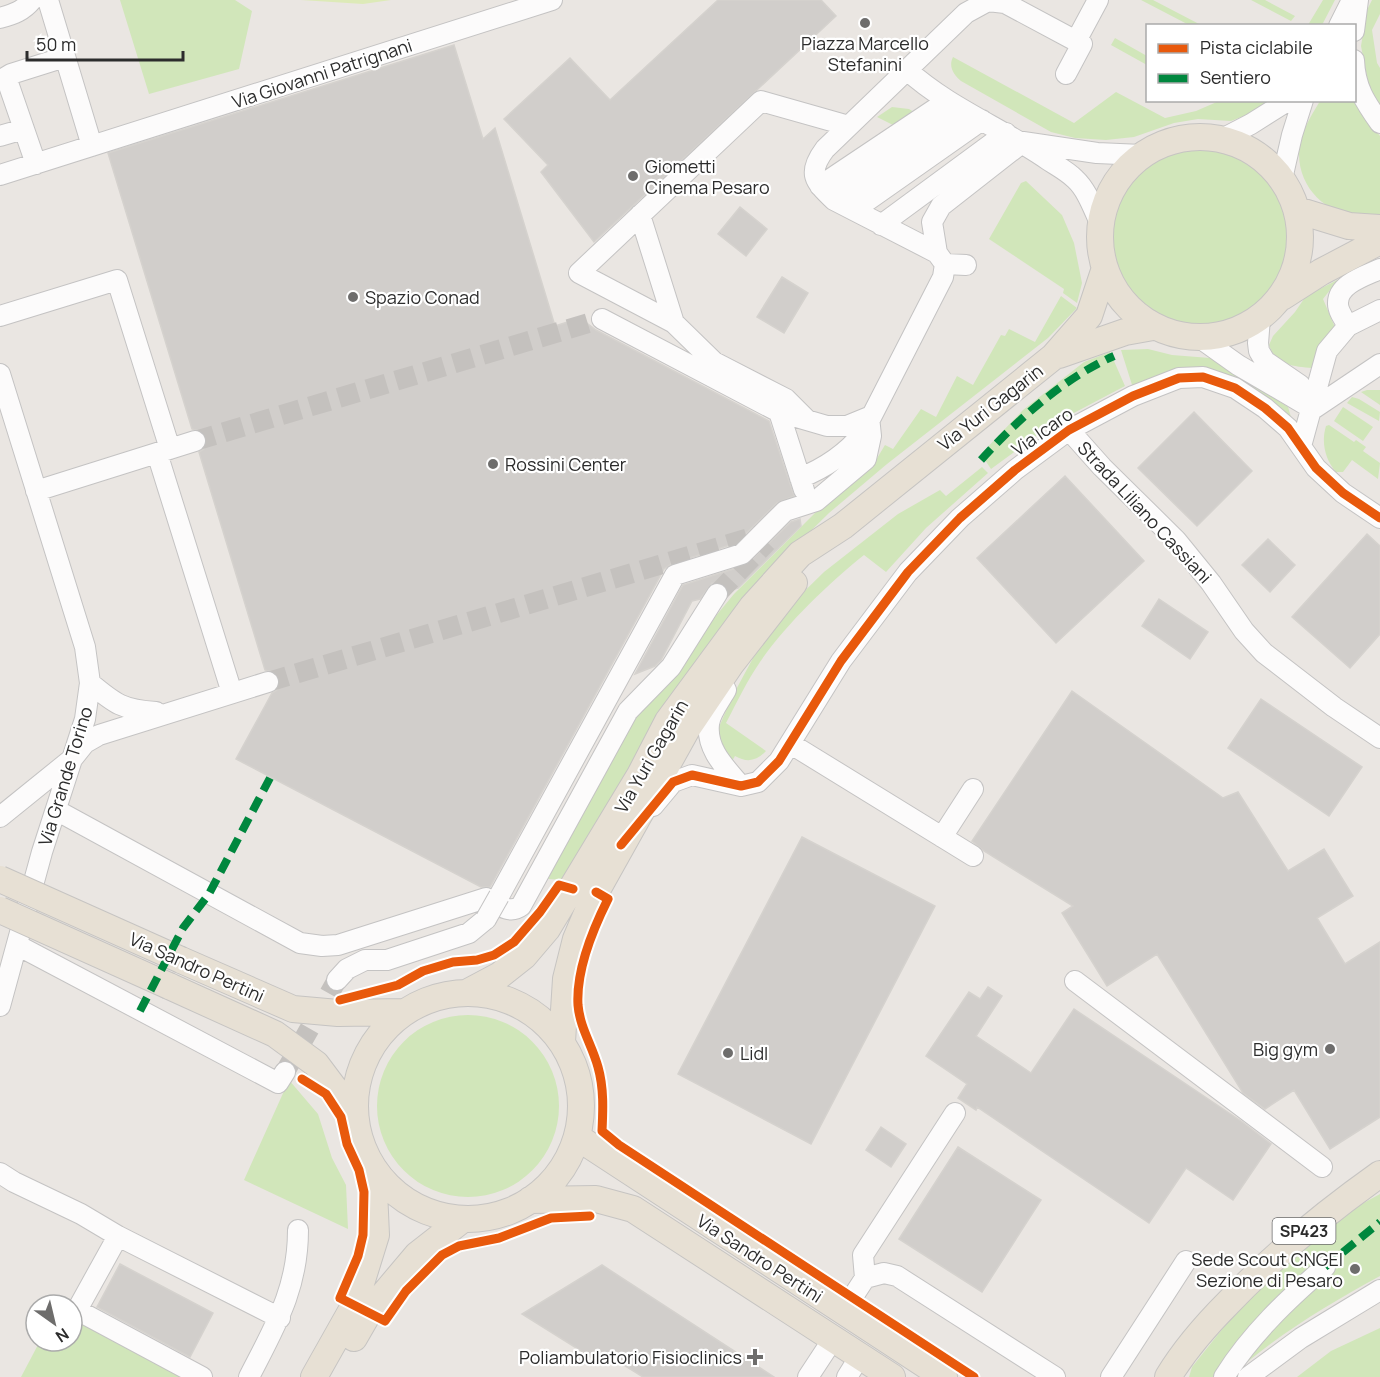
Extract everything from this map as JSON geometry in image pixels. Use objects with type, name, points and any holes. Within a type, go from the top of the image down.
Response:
[{"type":"main road","name":"Via Yuri Gagarin","points":[[1279,299],[1294,272],[1300,241],[1297,210],[1282,179],[1266,161],[1245,147],[1222,139],[1194,137],[1167,142],[1142,155],[1122,173],[1107,197],[1100,223],[1099,248],[1104,271],[1116,294],[1132,312],[1153,327],[1176,335],[1200,338],[1221,336],[1241,329],[1260,318],[1279,299],[1321,272],[1380,241]]},
{"type":"main road","points":[[1297,210],[1349,226],[1380,228]]},
{"type":"main road","name":"Via Yuri Gagarin","points":[[468,992],[500,975],[524,956],[547,929],[640,775],[668,721],[693,684],[752,607],[800,554],[843,526],[1053,357],[1078,332],[1089,316],[1104,271]]},
{"type":"main road","name":"Via Yuri Gagarin","points":[[1053,357],[1125,332],[1153,327]]},
{"type":"main road","name":"Via Yuri Gagarin","points":[[562,1042],[566,979],[576,939],[596,892],[621,845],[687,729],[732,664],[784,596],[843,526]]},
{"type":"main road","name":"Via Sandro Pertini","points":[[0,879],[293,1009],[338,1013],[405,1012]]},
{"type":"main road","name":"Via Sandro Pertini","points":[[0,910],[275,1034],[316,1064],[355,1116]]},
{"type":"main road","points":[[468,992],[496,996],[521,1006],[544,1021],[562,1042],[573,1064],[580,1088],[581,1113],[577,1137],[566,1162],[550,1183],[530,1200],[509,1211],[486,1217],[463,1219],[436,1215],[412,1204],[390,1188],[373,1168],[361,1143],[355,1116],[356,1086],[366,1057],[382,1032],[405,1012],[435,998],[468,992]]},
{"type":"main road","name":"Via Sandro Pertini","points":[[577,1137],[944,1377]]},
{"type":"main road","points":[[314,1377],[354,1306],[376,1235],[373,1168]]},
{"type":"main road","name":"SP423","points":[[1168,1377],[1180,1357],[1203,1328],[1268,1262],[1320,1217],[1380,1174]]},
{"type":"main road","name":"Via Sandro Pertini","points":[[530,1200],[596,1199],[633,1209],[833,1339],[853,1367],[892,1377]]},
{"type":"main road","points":[[332,1377],[369,1312],[382,1296],[417,1255],[463,1219]]},
{"type":"street","points":[[0,18],[26,8],[32,0]]},
{"type":"street","points":[[0,175],[92,146],[48,0]]},
{"type":"street","name":"Via Giovanni Patrignani","points":[[92,146],[552,0]]},
{"type":"street","points":[[1066,74],[1098,0]]},
{"type":"street","points":[[1340,24],[1352,0]]},
{"type":"street","points":[[1355,24],[1358,0]]},
{"type":"street","points":[[966,265],[941,259],[827,193],[814,175],[816,161],[966,13],[988,1],[1005,3],[1079,43]]},
{"type":"street","points":[[36,164],[6,77],[65,57]]},
{"type":"street","points":[[907,70],[927,88],[1014,138],[1075,179],[1088,196],[1100,223]]},
{"type":"street","points":[[1356,73],[1363,99],[1380,123]]},
{"type":"street","points":[[807,420],[786,399],[714,362],[674,323],[579,273],[761,100],[849,126]]},
{"type":"street","points":[[1222,139],[1286,102]]},
{"type":"street","points":[[1282,179],[1302,102]]},
{"type":"street","points":[[827,193],[954,105]]},
{"type":"street","points":[[854,210],[982,120]]},
{"type":"street","points":[[0,136],[24,129]]},
{"type":"street","points":[[779,412],[802,484],[852,446],[863,433],[869,417],[925,325],[943,277],[932,222],[941,206],[1014,138]]},
{"type":"street","points":[[880,225],[1014,138],[1096,153],[1142,155]]},
{"type":"street","points":[[640,214],[674,323]]},
{"type":"street","points":[[1348,326],[1338,306],[1339,294],[1348,285],[1380,269]]},
{"type":"street","points":[[0,316],[117,280],[232,693]]},
{"type":"street","points":[[1301,446],[1327,351],[1348,326],[1380,310]]},
{"type":"street","points":[[1260,318],[1258,343],[1265,360],[1300,385],[1312,409]]},
{"type":"street","points":[[602,319],[779,412],[827,426],[847,426],[869,417]]},
{"type":"street","points":[[1200,338],[1238,365],[1312,409]]},
{"type":"street","points":[[1312,409],[1379,365]]},
{"type":"street","name":"Via Grande Torino","points":[[0,375],[85,648],[90,684],[85,719],[42,852],[0,1006]]},
{"type":"street","name":"Via Icaro","points":[[741,786],[758,782],[779,761],[841,662],[908,572],[960,518],[1015,470],[1069,430],[1132,396],[1179,378],[1203,377],[1235,388],[1265,408],[1288,428],[1316,468],[1343,493],[1380,518]]},
{"type":"street","points":[[337,980],[347,969],[365,960],[387,960],[469,933],[486,919],[675,575],[742,554],[785,511],[816,501],[866,459],[871,436],[869,417]]},
{"type":"street","name":"Strada Liliano Cassiani","points":[[1069,430],[1102,467],[1176,540],[1211,583],[1244,632],[1264,653],[1334,707],[1380,738]]},
{"type":"street","points":[[36,490],[195,441]]},
{"type":"street","points":[[56,810],[300,943],[322,946],[345,943],[486,898],[509,910],[516,910],[521,906],[628,711],[671,667],[717,594]]},
{"type":"street","name":"Via Yuri Gagarin","points":[[732,664],[734,676],[709,722],[710,739],[714,753],[741,786]]},
{"type":"street","points":[[0,817],[73,758],[85,743],[99,735],[268,682]]},
{"type":"street","points":[[90,684],[113,703],[134,711],[170,713]]},
{"type":"street","points":[[790,744],[830,764],[973,856]]},
{"type":"street","name":"Via Yuri Gagarin","points":[[621,845],[673,782],[692,775],[741,786]]},
{"type":"street","points":[[942,837],[973,789]]},
{"type":"street","points":[[345,943],[365,960]]},
{"type":"street","points":[[17,945],[278,1083],[285,1072]]},
{"type":"street","points":[[1075,981],[1322,1167]]},
{"type":"street","points":[[843,1312],[865,1278],[864,1255],[955,1113]]},
{"type":"street","points":[[5,1180],[81,1214],[118,1236],[280,1318]]},
{"type":"street","points":[[249,1377],[280,1318],[292,1282],[298,1254],[298,1230]]},
{"type":"street","points":[[118,1236],[76,1310],[202,1377]]},
{"type":"street","points":[[1111,1377],[1186,1261]]},
{"type":"street","points":[[1224,1377],[1246,1344],[1297,1291],[1325,1267]]},
{"type":"street","points":[[865,1278],[884,1274],[897,1276],[1055,1377]]},
{"type":"street","points":[[1248,1377],[1301,1338],[1380,1290]]},
{"type":"street","points":[[808,1377],[833,1339]]},
{"type":"green space","points":[[120,0],[235,0],[252,11],[239,69],[149,94]]},
{"type":"green space","points":[[301,0],[391,0],[363,4]]},
{"type":"green space","points":[[1141,0],[1153,0],[1199,24],[1187,24]]},
{"type":"green space","points":[[1251,0],[1265,0],[1295,16],[1291,21]]},
{"type":"green space","points":[[1323,0],[1335,0],[1323,24],[1309,24]]},
{"type":"green space","points":[[1372,0],[1380,0],[1380,14],[1372,30],[1377,63],[1380,68],[1380,109],[1370,92],[1361,46],[1367,10]]},
{"type":"green space","points":[[1115,38],[1146,55],[1146,64],[1111,45]]},
{"type":"green space","points":[[953,57],[1074,123],[1116,92],[1165,118],[1196,111],[1217,102],[1271,102],[1231,121],[1198,119],[1174,123],[1134,137],[1106,140],[1075,138],[1051,132],[961,81],[952,70]]},
{"type":"green space","points":[[1319,102],[1355,102],[1380,136],[1380,214],[1363,216],[1347,214],[1333,209],[1312,192],[1305,181],[1299,154],[1301,139]]},
{"type":"green space","points":[[892,107],[909,109],[917,114],[899,128],[877,117]]},
{"type":"green space","points":[[1199,149],[1233,156],[1248,164],[1261,175],[1272,188],[1280,203],[1287,237],[1280,271],[1272,286],[1261,299],[1248,310],[1233,318],[1199,325],[1165,318],[1150,310],[1137,299],[1126,286],[1118,271],[1111,237],[1118,203],[1126,188],[1137,175],[1150,164],[1165,156]]},
{"type":"green space","points":[[1026,181],[1062,215],[1074,243],[1082,283],[1077,303],[1063,293],[1064,289],[989,239],[1021,183]]},
{"type":"green space","points":[[1380,258],[1380,265],[1330,290],[1323,299],[1337,332],[1316,368],[1288,364],[1272,352],[1269,345],[1273,336],[1306,296]]},
{"type":"green space","points":[[1061,296],[1077,308],[1048,338],[887,464],[829,513],[770,571],[565,880],[548,879],[617,746],[652,693],[734,594],[816,512],[860,476],[876,460],[885,445],[893,449],[921,409],[936,417],[957,376],[973,385],[1001,335],[1005,336],[1009,329],[1035,342]]},
{"type":"green space","points":[[1148,349],[1172,355],[1210,358],[1288,407],[1291,417],[1229,377],[1133,388],[1121,350]]},
{"type":"green space","points":[[1110,352],[1125,386],[1051,425],[991,469],[981,454],[1023,410],[1084,362]]},
{"type":"green space","points":[[1380,390],[1380,405],[1361,392]]},
{"type":"green space","points":[[1352,397],[1380,412],[1379,421],[1347,403]]},
{"type":"green space","points":[[1343,407],[1373,427],[1363,441],[1334,421]]},
{"type":"green space","points":[[1329,425],[1354,442],[1356,440],[1366,447],[1363,451],[1380,463],[1378,479],[1352,460],[1343,472],[1336,472],[1329,462],[1324,444],[1326,426]]},
{"type":"green space","points":[[982,467],[988,473],[926,528],[886,572],[864,555],[823,591],[782,633],[755,669],[726,723],[766,751],[755,759],[744,760],[735,756],[732,761],[719,747],[719,727],[732,697],[772,623],[824,572],[898,514],[940,490],[946,496]]},
{"type":"green space","points":[[468,1015],[503,1022],[532,1042],[552,1071],[559,1106],[552,1141],[532,1170],[503,1190],[468,1197],[433,1190],[404,1170],[384,1141],[377,1106],[384,1071],[404,1042],[433,1022]]},
{"type":"green space","points":[[289,1080],[318,1114],[332,1158],[346,1185],[348,1229],[244,1180]]},
{"type":"green space","points":[[1380,1194],[1380,1276],[1302,1322],[1230,1377],[1189,1377],[1192,1367],[1243,1303],[1336,1218]]},
{"type":"green space","points":[[84,1324],[182,1377],[21,1377],[34,1353],[84,1353]]},
{"type":"green space","points":[[1380,1328],[1380,1377],[1297,1377],[1331,1351]]},
{"type":"building","points":[[718,0],[821,0],[836,16],[594,242],[541,172],[548,165],[504,119],[570,58],[610,100]]},
{"type":"building","name":"Rossini Center","points":[[454,45],[483,139],[495,128],[555,326],[580,318],[596,330],[769,421],[794,496],[777,503],[736,543],[671,564],[664,569],[490,887],[481,887],[236,759],[272,693],[277,690],[280,679],[276,673],[265,670],[199,452],[204,449],[207,438],[203,432],[192,429],[108,153]]},
{"type":"building","points":[[740,207],[767,229],[746,256],[718,234]]},
{"type":"building","points":[[782,277],[808,293],[784,333],[757,317]]},
{"type":"building","points":[[1194,412],[1252,471],[1197,526],[1138,468]]},
{"type":"building","points":[[1065,476],[1144,561],[1056,643],[977,558]]},
{"type":"building","points":[[800,519],[801,526],[738,588],[728,591],[723,584],[712,583],[700,599],[692,601],[661,660],[655,666],[635,674],[683,585],[746,565],[791,522]]},
{"type":"building","points":[[1367,534],[1380,546],[1380,634],[1350,668],[1292,617]]},
{"type":"building","points":[[1268,539],[1295,565],[1270,592],[1242,565]]},
{"type":"building","points":[[1159,599],[1208,632],[1190,659],[1142,626]]},
{"type":"building","points":[[1072,691],[1223,798],[1238,792],[1288,871],[1324,849],[1353,896],[1317,918],[1345,964],[1380,942],[1380,1117],[1330,1149],[1294,1090],[1265,1109],[1243,1093],[1157,954],[1107,986],[1062,913],[1073,906],[984,851],[972,841]]},
{"type":"building","points":[[1261,699],[1362,767],[1329,816],[1228,748]]},
{"type":"building","points":[[802,837],[935,906],[811,1144],[678,1074]]},
{"type":"building","points":[[988,987],[1002,996],[976,1036],[1031,1073],[1074,1009],[1241,1121],[1271,1144],[1233,1200],[1186,1168],[1149,1223],[977,1107],[976,1110],[958,1098],[967,1084],[926,1056],[969,992],[980,999]]},
{"type":"building","points":[[881,1127],[906,1144],[891,1167],[866,1150]]},
{"type":"building","points":[[958,1147],[1041,1200],[982,1292],[899,1239]]},
{"type":"building","points":[[120,1264],[213,1313],[190,1357],[97,1307]]},
{"type":"building","points":[[602,1265],[774,1377],[643,1377],[603,1352],[597,1361],[522,1314]]},
{"type":"tunnel","points":[[195,441],[602,319]]},
{"type":"tunnel","points":[[268,682],[766,533]]},
{"type":"tunnel","points":[[717,594],[767,542]]},
{"type":"tunnel","points":[[285,1072],[337,980]]},
{"type":"marked path","points":[[981,460],[1043,401],[1077,376],[1114,356]]},
{"type":"marked path","points":[[140,1011],[183,928],[209,894],[270,778]]},
{"type":"marked path","points":[[1325,1267],[1380,1222]]},
{"type":"cycle path","points":[[621,845],[673,782],[692,775],[741,786],[758,782],[779,761],[841,661],[908,572],[960,518],[1015,470],[1069,430],[1133,396],[1179,378],[1203,377],[1235,388],[1265,408],[1288,428],[1316,468],[1343,493],[1380,518]]},
{"type":"cycle path","points":[[340,1000],[398,985],[423,971],[453,962],[477,960],[494,955],[514,942],[540,912],[559,885],[573,889]]},
{"type":"cycle path","points":[[596,892],[608,899],[591,937],[583,964],[578,1005],[581,1021],[600,1075],[603,1099],[602,1131],[619,1145],[974,1377]]},
{"type":"cycle path","points":[[302,1079],[326,1094],[341,1117],[347,1144],[359,1170],[364,1192],[363,1235],[358,1256],[340,1298],[385,1321],[406,1291],[442,1255],[459,1246],[499,1238],[551,1218],[590,1216]]},
{"type":"place","name":"Piazza Marcello Stefanini","points":[[865,23]]},
{"type":"place","name":"Giometti Cinema Pesaro","points":[[633,176]]},
{"type":"place","name":"Spazio Conad","points":[[353,297]]},
{"type":"place","name":"Rossini Center","points":[[493,464]]},
{"type":"place","name":"Big gym","points":[[1330,1049]]},
{"type":"place","name":"Lidl","points":[[728,1053]]},
{"type":"place","name":"Sede Scout CNGEI Sezione di Pesaro","points":[[1355,1269]]},
{"type":"place","name":"Poliambulatorio Fisioclinics","points":[[755,1357]]}]
